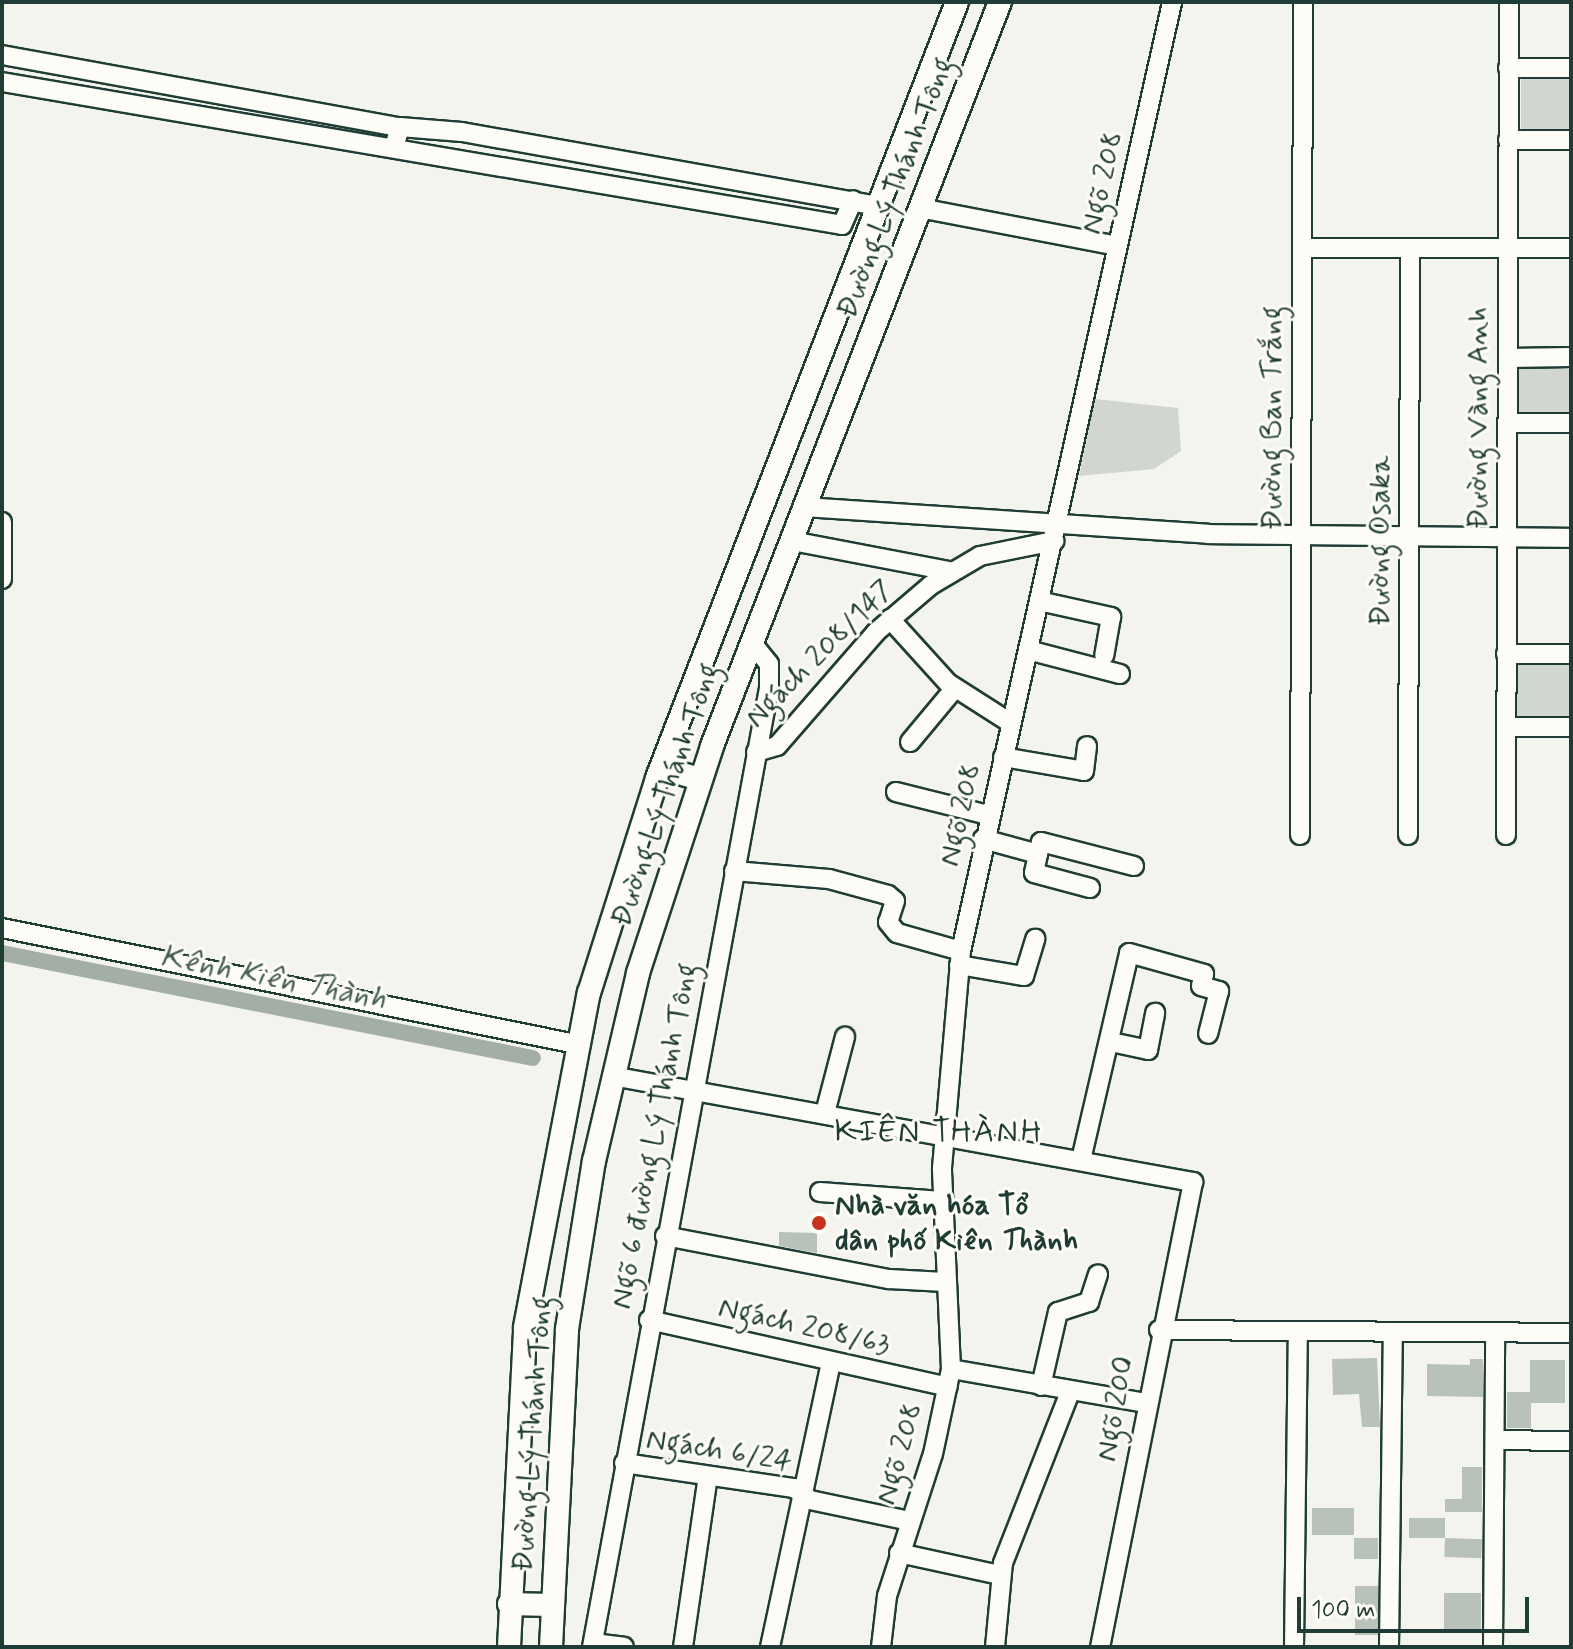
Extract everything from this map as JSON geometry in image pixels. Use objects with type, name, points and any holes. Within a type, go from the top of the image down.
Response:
[{"type":"main road","name":"Đường Lý Thánh Tông","points":[[509,1647],[525,1327],[576,1044],[661,768],[957,2]]},
{"type":"main road","name":"Đường Lý Thánh Tông","points":[[551,1647],[567,1329],[612,1076],[700,779],[1000,2]]},
{"type":"main road","points":[[661,768],[700,779]]},
{"type":"main road","points":[[509,1604],[551,1605]]},
{"type":"street","name":"Ngõ 208","points":[[881,1647],[899,1553],[949,1378],[942,1201],[944,1133],[960,958],[988,815],[1054,541],[1172,2]]},
{"type":"street","name":"Đường Ban Trắng","points":[[1300,835],[1303,2]]},
{"type":"street","name":"Đường Vàng Anh","points":[[1506,835],[1509,2]]},
{"type":"street","points":[[2,55],[397,137],[561,162],[842,225],[853,200]]},
{"type":"street","points":[[1508,68],[1571,68]]},
{"type":"street","points":[[2,82],[561,162],[853,200],[878,206]]},
{"type":"street","points":[[1508,140],[1571,140]]},
{"type":"street","points":[[920,208],[1117,246]]},
{"type":"street","points":[[1302,248],[1571,248]]},
{"type":"street","name":"Đường Osaka","points":[[1408,835],[1410,248]]},
{"type":"street","points":[[1508,358],[1571,357]]},
{"type":"street","points":[[1507,423],[1571,423]]},
{"type":"street","points":[[804,507],[1301,535],[1571,538]]},
{"type":"street","points":[[2,522],[2,579]]},
{"type":"street","points":[[792,541],[949,571]]},
{"type":"street","name":"Ngách 208/147","points":[[756,752],[777,746],[890,619],[949,571],[998,549],[1054,541]]},
{"type":"street","points":[[1039,601],[1111,617],[1104,655]]},
{"type":"street","points":[[890,619],[955,688],[1009,722]]},
{"type":"street","name":"Ngõ 6 đường Lý Thánh Tông","points":[[592,1645],[691,1089],[770,671],[752,643]]},
{"type":"street","points":[[1028,650],[1120,674]]},
{"type":"street","points":[[1506,654],[1571,654]]},
{"type":"street","points":[[910,742],[955,688]]},
{"type":"street","points":[[1506,727],[1571,727]]},
{"type":"street","points":[[1003,757],[1084,771],[1087,746]]},
{"type":"street","points":[[896,792],[988,815]]},
{"type":"street","points":[[983,839],[1038,854]]},
{"type":"street","points":[[1090,888],[1034,873],[1041,842],[1134,866]]},
{"type":"street","points":[[734,871],[829,879],[888,895],[895,901],[888,922],[897,933],[960,958],[1024,976],[1035,939]]},
{"type":"street","points":[[2,928],[576,1044]]},
{"type":"street","points":[[612,1076],[944,1133],[1081,1160],[1111,1042],[1129,953],[1204,974],[1201,986],[1219,991],[1208,1034]]},
{"type":"street","points":[[1111,1042],[1148,1050],[1155,1013]]},
{"type":"street","points":[[825,1113],[845,1037]]},
{"type":"street","name":"Ngõ 200","points":[[1081,1160],[1193,1182],[1159,1330],[1100,1647]]},
{"type":"street","points":[[820,1192],[942,1201]]},
{"type":"street","points":[[665,1236],[889,1279],[945,1282]]},
{"type":"street","points":[[1041,1386],[1058,1312],[1089,1302],[1098,1274]]},
{"type":"street","name":"Ngách 208/63","points":[[649,1320],[831,1363],[1041,1386],[1145,1403]]},
{"type":"street","points":[[1159,1330],[1571,1333]]},
{"type":"street","points":[[1294,1647],[1298,1331]]},
{"type":"street","points":[[1389,1647],[1393,1332]]},
{"type":"street","points":[[1493,1647],[1495,1333]]},
{"type":"street","points":[[770,1647],[831,1363]]},
{"type":"street","points":[[995,1647],[1000,1575],[1070,1392]]},
{"type":"street","points":[[1495,1440],[1571,1441]]},
{"type":"street","name":"Ngách 6/24","points":[[624,1463],[794,1488],[804,1496],[910,1521]]},
{"type":"street","points":[[683,1647],[708,1476]]},
{"type":"street","points":[[899,1553],[1000,1575]]},
{"type":"street","points":[[592,1645],[624,1647]]},
{"type":"shaded area","points":[[1521,77],[1571,77],[1571,131],[1521,131]]},
{"type":"shaded area","points":[[1508,357],[1571,357],[1571,423],[1508,423]]},
{"type":"shaded area","points":[[1095,399],[1178,408],[1181,451],[1154,469],[1079,476]]},
{"type":"shaded area","points":[[1506,653],[1571,653],[1571,727],[1506,727]]},
{"type":"building","points":[[779,1232],[817,1233],[817,1253],[779,1246]]},
{"type":"building","points":[[1377,1358],[1380,1427],[1362,1427],[1359,1394],[1333,1395],[1332,1359]]},
{"type":"building","points":[[1470,1359],[1483,1359],[1483,1397],[1427,1396],[1427,1364],[1470,1365]]},
{"type":"building","points":[[1530,1360],[1565,1360],[1565,1403],[1531,1403],[1531,1428],[1507,1428],[1507,1392],[1530,1392]]},
{"type":"building","points":[[1462,1467],[1482,1467],[1482,1512],[1445,1512],[1445,1499],[1462,1499]]},
{"type":"building","points":[[1312,1508],[1354,1508],[1354,1535],[1312,1535]]},
{"type":"building","points":[[1409,1518],[1445,1518],[1445,1538],[1409,1538]]},
{"type":"building","points":[[1354,1538],[1378,1538],[1378,1559],[1354,1559]]},
{"type":"building","points":[[1445,1538],[1482,1539],[1481,1558],[1444,1557]]},
{"type":"building","points":[[1355,1586],[1378,1586],[1378,1635],[1355,1635]]},
{"type":"building","points":[[1444,1593],[1481,1593],[1481,1633],[1444,1633]]},
{"type":"waterway","name":"Kênh Kiên Thành","points":[[2,953],[533,1058]]},
{"type":"place","name":"Nhà văn hóa Tổ dân phố Kiên Thành","points":[[819,1223]]},
{"type":"district","name":"KIÊN THÀNH","points":[[939,1132]]}]
